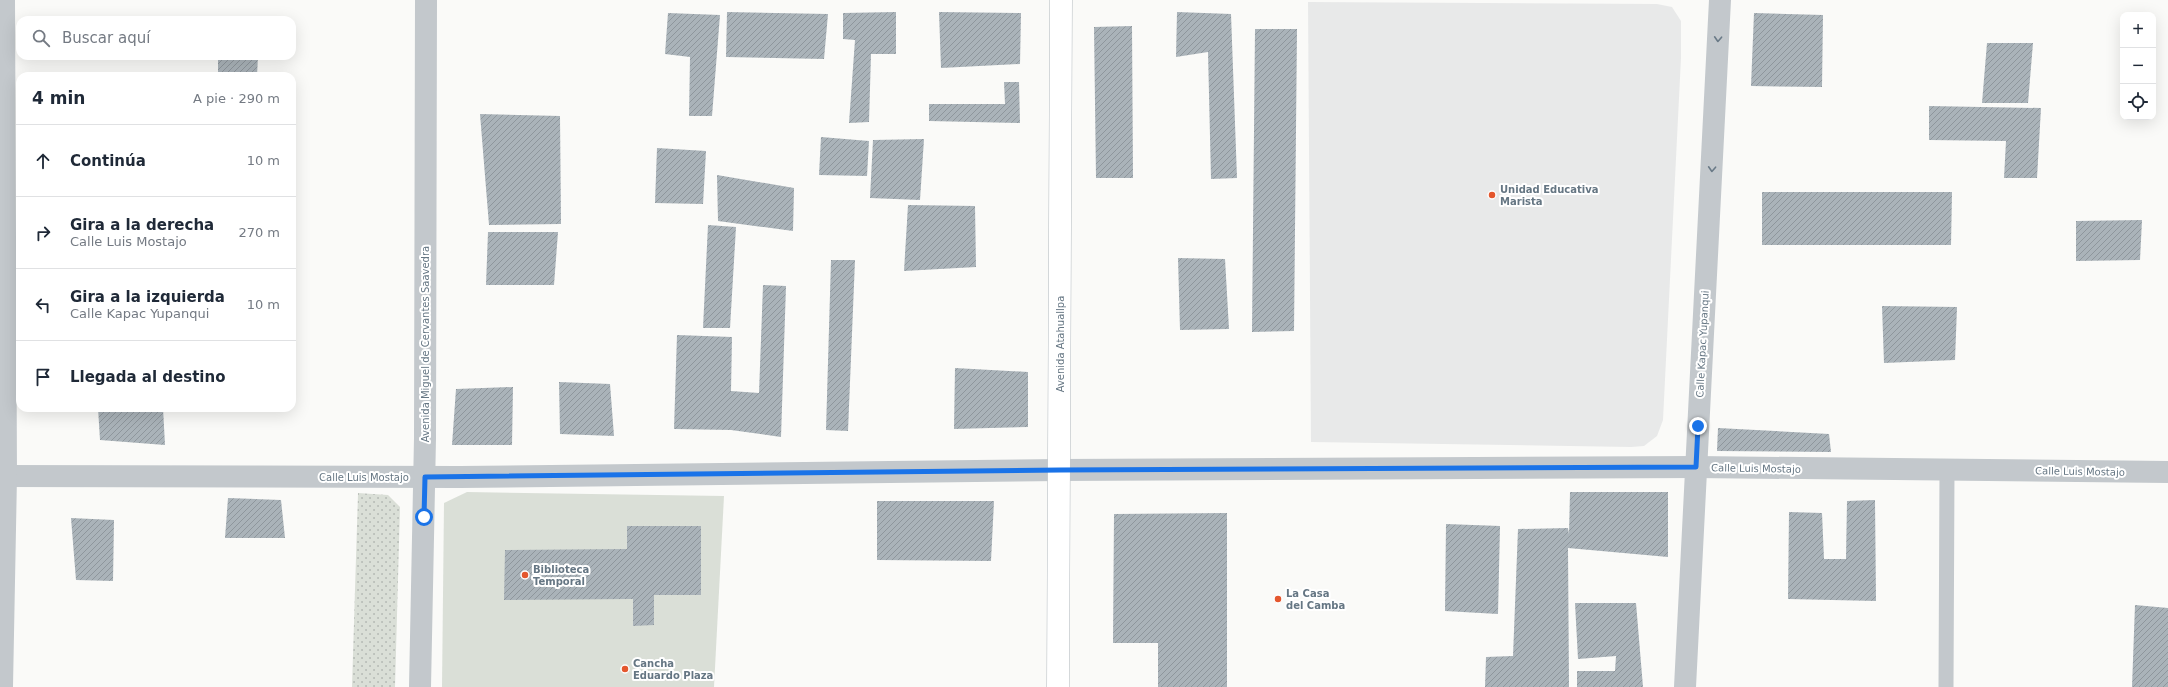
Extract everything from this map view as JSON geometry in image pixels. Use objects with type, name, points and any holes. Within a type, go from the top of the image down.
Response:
[{"type":"main road","name":"Avenida Atahuallpa","points":[[1058,687],[1061,0]]},
{"type":"street","points":[[2,687],[4,0]]},
{"type":"street","name":"Avenida Miguel de Cervantes Saavedra","points":[[420,687],[425,477],[426,0]]},
{"type":"street","name":"Calle Kapac Yupanqui","points":[[1685,687],[1720,0]]},
{"type":"street","name":"Calle Luis Mostajo","points":[[3,476],[425,477],[1060,470],[1696,467],[2168,472]]},
{"type":"lane","points":[[1946,687],[1947,470]]},
{"type":"shaded area","name":"Unidad Educativa Marista","points":[[1308,2],[1657,4],[1672,7],[1681,21],[1681,58],[1663,420],[1657,436],[1644,446],[1631,447],[1311,442]]},
{"type":"shaded area","points":[[467,492],[724,496],[714,687],[442,687],[444,503]]},
{"type":"shaded area","points":[[358,493],[388,495],[400,507],[395,687],[352,687]]},
{"type":"building","points":[[727,12],[828,14],[824,59],[726,57]]},
{"type":"building","points":[[896,12],[896,54],[871,54],[869,122],[849,123],[855,40],[843,39],[843,13]]},
{"type":"building","points":[[939,12],[1021,13],[1020,64],[941,68]]},
{"type":"building","points":[[1177,12],[1231,14],[1237,178],[1211,179],[1208,52],[1176,57]]},
{"type":"building","points":[[668,13],[720,15],[712,116],[689,116],[690,57],[665,54]]},
{"type":"building","points":[[1754,13],[1823,15],[1822,87],[1751,86]]},
{"type":"building","points":[[1132,26],[1133,178],[1096,178],[1094,27]]},
{"type":"building","points":[[1255,29],[1297,29],[1294,331],[1252,332]]},
{"type":"building","points":[[1987,43],[2033,43],[2028,103],[1982,103]]},
{"type":"building","points":[[218,60],[258,60],[257,72],[218,72]]},
{"type":"building","points":[[1004,82],[1019,82],[1020,123],[929,121],[929,104],[1005,104]]},
{"type":"building","points":[[1929,106],[2041,108],[2037,178],[2004,178],[2006,141],[1929,140]]},
{"type":"building","points":[[480,114],[560,116],[561,224],[489,225]]},
{"type":"building","points":[[821,137],[869,141],[867,176],[819,175]]},
{"type":"building","points":[[924,139],[920,200],[870,198],[873,140]]},
{"type":"building","points":[[657,148],[706,151],[703,204],[655,203]]},
{"type":"building","points":[[717,175],[794,188],[793,231],[718,221]]},
{"type":"building","points":[[1762,192],[1952,192],[1951,245],[1762,245]]},
{"type":"building","points":[[908,205],[975,206],[976,267],[904,271]]},
{"type":"building","points":[[2142,220],[2140,260],[2076,261],[2076,221]]},
{"type":"building","points":[[708,225],[736,227],[730,328],[703,328]]},
{"type":"building","points":[[488,232],[558,232],[554,285],[486,285]]},
{"type":"building","points":[[1178,258],[1225,259],[1229,329],[1180,330]]},
{"type":"building","points":[[831,260],[855,260],[848,431],[826,430]]},
{"type":"building","points":[[763,285],[786,286],[781,437],[731,430],[674,429],[677,335],[732,337],[731,391],[759,393]]},
{"type":"building","points":[[1882,306],[1957,307],[1955,360],[1884,363]]},
{"type":"building","points":[[955,368],[1028,372],[1028,427],[954,429]]},
{"type":"building","points":[[559,382],[610,384],[614,436],[560,434]]},
{"type":"building","points":[[513,387],[512,445],[452,445],[456,389]]},
{"type":"building","points":[[98,412],[163,412],[165,445],[100,440]]},
{"type":"building","points":[[1718,428],[1829,434],[1831,452],[1717,451]]},
{"type":"building","points":[[1570,492],[1668,492],[1668,557],[1568,548],[1569,687],[1485,687],[1486,657],[1513,656],[1518,529],[1568,528],[1569,534]]},
{"type":"building","points":[[228,498],[281,500],[285,538],[225,538]]},
{"type":"building","points":[[1875,500],[1876,601],[1788,599],[1789,512],[1822,513],[1824,559],[1846,559],[1847,501]]},
{"type":"building","points":[[877,501],[994,501],[991,561],[877,560]]},
{"type":"building","points":[[1227,513],[1227,687],[1158,687],[1158,643],[1113,643],[1114,514]]},
{"type":"building","points":[[71,518],[114,520],[113,581],[76,580]]},
{"type":"building","points":[[1446,524],[1500,526],[1498,614],[1445,611]]},
{"type":"building","points":[[627,526],[701,526],[701,595],[654,595],[654,625],[633,626],[633,599],[504,600],[505,550],[627,549]]},
{"type":"building","points":[[1575,603],[1636,603],[1643,687],[1577,687],[1577,671],[1615,671],[1616,656],[1578,659]]},
{"type":"building","points":[[2135,605],[2168,608],[2168,687],[2132,687]]},
{"type":"place","name":"Unidad Educativa Marista","points":[[1492,195]]},
{"type":"place","name":"Biblioteca Temporal","points":[[525,575]]},
{"type":"place","name":"La Casa del Camba","points":[[1278,599]]},
{"type":"place","name":"Cancha Eduardo Plaza","points":[[625,669]]},
{"type":"route","points":[[424,517],[425,477],[1060,470],[1696,467],[1698,426]]}]
